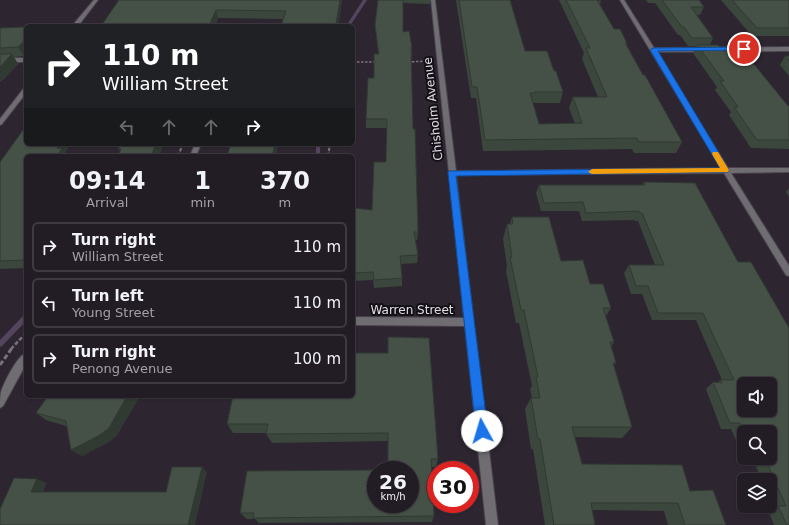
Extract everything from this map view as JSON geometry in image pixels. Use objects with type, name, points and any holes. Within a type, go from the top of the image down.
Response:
[{"type":"street","points":[[77,24],[96,0]]},
{"type":"street","name":"Chisholm Avenue","points":[[433,0],[492,525]]},
{"type":"street","points":[[622,0],[789,273]]},
{"type":"street","points":[[653,50],[789,49]]},
{"type":"street","points":[[0,60],[24,60]]},
{"type":"street","points":[[0,123],[24,92]]},
{"type":"street","points":[[452,173],[789,170]]},
{"type":"street","name":"Warren Street","points":[[355,321],[470,322]]},
{"type":"street","points":[[0,403],[20,364],[24,359]]},
{"type":"path","points":[[408,62],[439,61]]},
{"type":"path","points":[[355,62],[377,62]]},
{"type":"path","points":[[0,365],[14,345],[24,334]]},
{"type":"building","points":[[119,0],[340,0],[336,24],[282,24],[286,11],[216,10],[210,24],[102,24]]},
{"type":"building","points":[[378,0],[403,0],[403,32],[409,31],[412,47],[413,129],[415,129],[418,232],[414,232],[418,255],[400,256],[402,278],[374,280],[373,272],[355,273],[355,208],[372,210],[374,162],[386,162],[387,119],[366,119],[368,78],[374,78],[374,54],[379,54],[375,25]]},
{"type":"building","points":[[459,0],[510,0],[525,51],[547,51],[563,92],[530,93],[539,124],[582,123],[573,97],[607,97],[586,48],[590,48],[566,0],[597,0],[614,29],[620,29],[627,43],[625,43],[643,75],[645,75],[682,142],[639,142],[637,138],[485,140],[477,87],[472,87]]},
{"type":"building","points":[[662,0],[699,0],[704,7],[691,7],[713,38],[692,38]]},
{"type":"building","points":[[732,0],[789,0],[789,28],[757,28]]},
{"type":"building","points":[[24,27],[24,41],[18,47],[0,48],[0,28]]},
{"type":"building","points":[[697,45],[718,45],[723,51],[731,51],[734,54],[742,54],[751,64],[754,64],[789,106],[789,140],[757,140],[734,107],[738,107],[720,81],[724,81]]},
{"type":"building","points":[[0,54],[12,54],[0,67]]},
{"type":"building","points":[[24,129],[24,146],[58,146],[57,148],[62,148],[58,154],[24,154],[24,260],[0,261],[0,162]]},
{"type":"building","points":[[120,146],[155,146],[152,154],[119,154],[121,149],[118,149]]},
{"type":"building","points":[[230,146],[274,146],[272,154],[228,154]]},
{"type":"building","points":[[644,182],[695,183],[738,262],[751,262],[789,328],[789,525],[787,525],[778,506],[786,506],[777,485],[777,473],[772,473],[768,465],[777,465],[777,425],[741,425],[740,423],[730,423],[713,382],[722,383],[720,380],[734,380],[703,313],[658,313],[648,286],[636,286],[629,265],[664,265],[642,213],[639,213],[639,211],[586,213],[583,202],[544,203],[539,185],[645,185]]},
{"type":"building","points":[[512,217],[549,217],[561,261],[583,260],[590,284],[603,284],[611,308],[603,308],[614,342],[610,342],[616,363],[613,363],[632,427],[572,427],[582,464],[682,465],[690,491],[713,490],[726,525],[685,525],[678,503],[591,503],[595,525],[554,525],[540,439],[538,439],[531,398],[540,398],[536,377],[538,377],[524,310],[521,310],[510,257],[512,257],[507,224],[513,224]]},
{"type":"building","points":[[388,337],[429,338],[438,459],[431,459],[431,461],[427,461],[427,513],[434,513],[434,516],[253,518],[254,513],[240,513],[247,471],[367,470],[367,513],[419,513],[419,461],[388,461],[388,433],[266,434],[268,424],[227,424],[233,398],[355,398],[355,353],[388,353]]},
{"type":"building","points":[[47,398],[126,398],[109,428],[100,435],[71,450],[66,421],[36,413]]},
{"type":"building","points":[[172,467],[202,467],[188,525],[0,525],[0,509],[14,478],[37,479],[31,492],[166,492]]},
{"type":"waterway","points":[[349,24],[365,0]]},
{"type":"waterway","points":[[318,146],[318,154]]},
{"type":"waterway","points":[[0,344],[24,319]]},
{"type":"slow traffic","points":[[592,172],[726,170],[716,154]]},
{"type":"route","points":[[482,431],[452,173],[726,170],[653,50],[744,49]]}]
